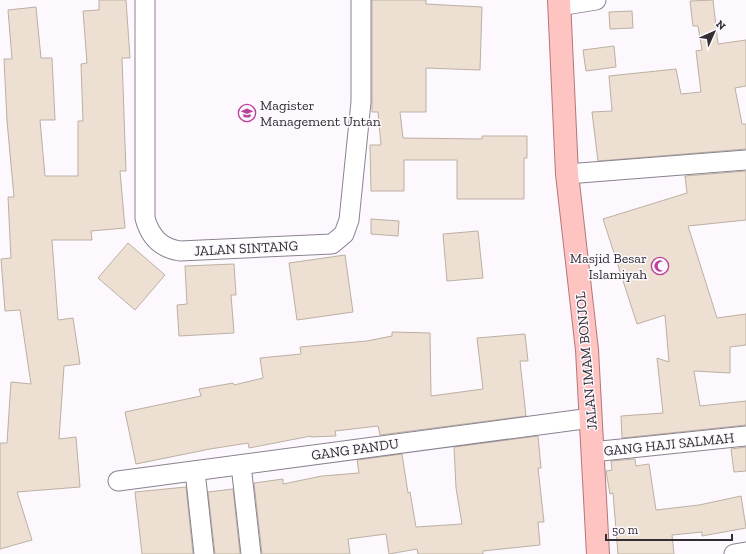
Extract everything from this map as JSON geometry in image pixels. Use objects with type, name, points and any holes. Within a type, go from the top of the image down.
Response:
[{"type":"main road","name":"JALAN IMAM BONJOL","points":[[559,3],[567,174],[587,350],[598,554]]},
{"type":"street","name":"JALAN SINTANG","points":[[145,0],[144,218],[148,231],[155,240],[169,249],[180,251],[332,244],[344,234],[349,220],[361,102],[361,0]]},
{"type":"street","points":[[559,3],[596,0]]},
{"type":"street","points":[[567,174],[746,160]]},
{"type":"street","name":"GANG PANDU","points":[[118,481],[591,418]]},
{"type":"street","name":"GANG HAJI SALMAH","points":[[592,452],[746,436]]},
{"type":"street","points":[[241,465],[252,554]]},
{"type":"street","points":[[195,471],[204,554]]},
{"type":"street","points":[[734,554],[746,552]]},
{"type":"building","points":[[99,0],[126,0],[130,58],[122,58],[126,171],[120,171],[125,228],[91,231],[92,240],[52,240],[58,320],[73,318],[80,364],[64,366],[59,439],[76,437],[80,487],[17,492],[32,540],[0,549],[0,443],[7,443],[11,382],[31,384],[20,310],[5,311],[1,259],[11,258],[8,197],[14,197],[7,121],[4,59],[12,59],[8,10],[36,7],[41,58],[52,58],[55,120],[40,120],[45,176],[78,176],[78,121],[83,121],[81,64],[87,63],[83,11],[99,10]]},
{"type":"building","points":[[372,0],[426,0],[426,4],[482,7],[480,70],[426,68],[426,112],[400,112],[403,138],[482,139],[482,136],[527,136],[527,158],[524,158],[524,199],[457,199],[457,160],[404,160],[404,191],[371,191],[370,145],[381,145],[378,112],[372,112]]},
{"type":"building","points":[[713,0],[718,44],[746,40],[746,86],[735,88],[742,124],[746,124],[746,149],[598,161],[592,112],[612,111],[609,76],[676,69],[681,94],[701,92],[696,51],[702,50],[698,26],[693,26],[690,1]]},
{"type":"building","points":[[632,11],[633,28],[610,29],[609,12]]},
{"type":"building","points":[[614,46],[616,67],[586,71],[583,50]]},
{"type":"building","points":[[746,171],[746,220],[688,226],[717,318],[746,314],[746,345],[730,347],[730,373],[694,371],[700,406],[746,401],[746,425],[622,438],[621,416],[663,413],[657,358],[669,362],[665,315],[637,324],[603,219],[687,193],[685,176]]},
{"type":"building","points":[[371,219],[399,221],[398,236],[371,234]]},
{"type":"building","points":[[478,231],[483,278],[447,281],[443,234]]},
{"type":"building","points":[[128,243],[165,275],[135,310],[98,278]]},
{"type":"building","points":[[345,255],[353,312],[297,320],[289,263]]},
{"type":"building","points":[[234,264],[236,295],[231,295],[234,333],[179,336],[177,305],[187,304],[185,266]]},
{"type":"building","points":[[392,332],[430,333],[431,396],[483,389],[477,338],[525,334],[528,361],[520,361],[526,416],[380,435],[378,426],[335,431],[336,436],[311,436],[249,448],[248,443],[136,464],[125,412],[201,396],[199,389],[233,383],[234,385],[263,378],[260,358],[301,354],[300,347],[367,341],[392,336]]},
{"type":"building","points":[[538,436],[541,468],[538,468],[544,522],[538,522],[540,545],[483,551],[483,554],[418,554],[417,549],[389,554],[386,534],[348,539],[350,554],[262,554],[254,483],[283,479],[283,484],[322,476],[359,473],[357,460],[402,454],[408,493],[410,492],[416,527],[462,524],[456,488],[454,447]]},
{"type":"building","points":[[746,447],[746,471],[734,472],[731,449]]},
{"type":"building","points":[[635,459],[636,466],[649,464],[656,510],[699,505],[741,496],[746,528],[702,536],[702,532],[672,535],[674,554],[618,554],[613,493],[610,494],[606,471],[612,470],[611,461]]},
{"type":"building","points":[[186,487],[193,554],[142,554],[135,492]]},
{"type":"building","points":[[233,489],[240,554],[215,554],[208,492]]},
{"type":"place","name":"Magister Management Untan","points":[[247,113]]},
{"type":"place","name":"Masjid Besar Islamiyah","points":[[660,266]]}]
